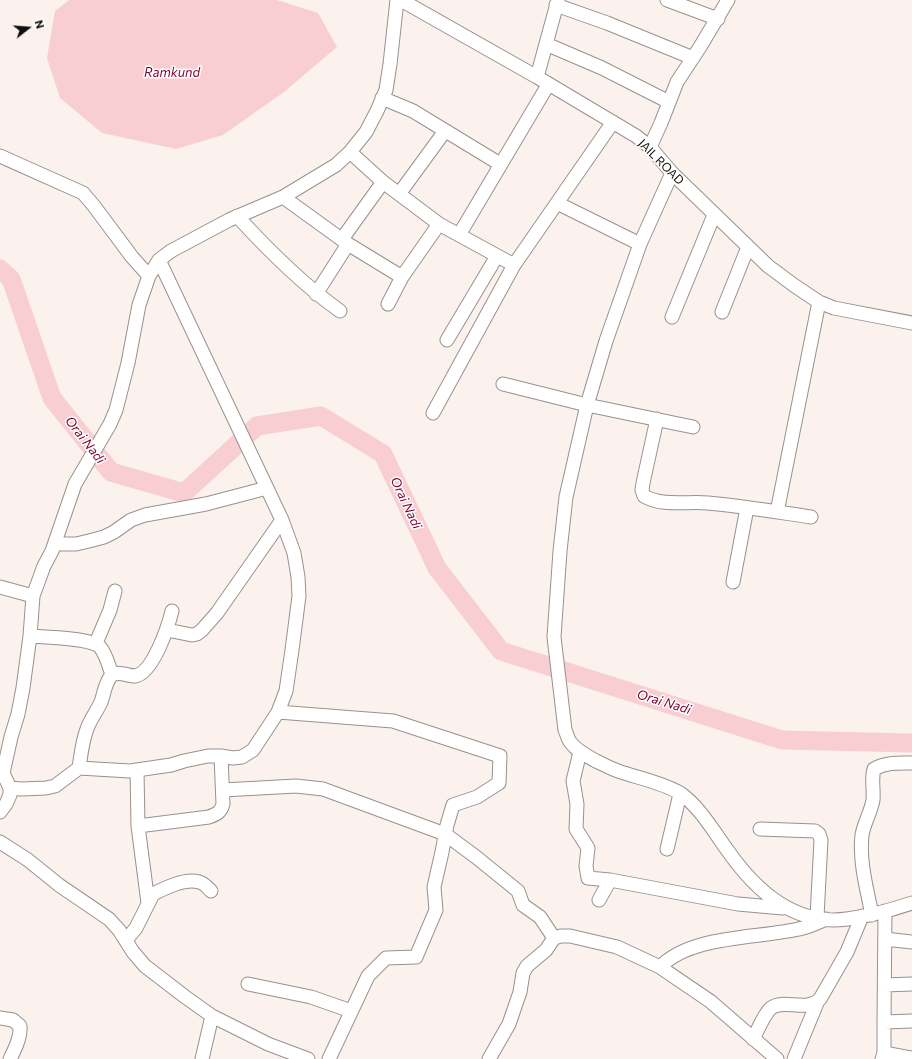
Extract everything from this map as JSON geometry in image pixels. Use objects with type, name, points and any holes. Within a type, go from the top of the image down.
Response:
[{"type":"street","points":[[0,812],[10,795],[10,788],[3,773],[18,714],[30,636],[33,596],[44,566],[55,544],[75,484],[110,424],[116,410],[128,362],[139,305],[149,276],[159,260],[171,251],[237,216],[283,197],[336,165],[350,152],[366,132],[386,90],[398,0]]},
{"type":"street","name":"JAIL ROAD","points":[[401,0],[537,77],[548,85],[636,136],[650,148],[714,215],[768,266],[819,302],[834,308],[912,323]]},
{"type":"street","points":[[667,0],[718,19]]},
{"type":"street","points":[[650,148],[662,123],[677,82],[718,19],[728,0]]},
{"type":"street","points":[[537,77],[557,3],[693,58]]},
{"type":"street","points":[[546,44],[602,68],[669,102]]},
{"type":"street","points":[[459,235],[548,85]]},
{"type":"street","points":[[382,98],[413,111],[500,164]]},
{"type":"street","points":[[434,414],[514,265],[613,122]]},
{"type":"street","points":[[399,194],[445,131]]},
{"type":"street","points":[[350,152],[383,182],[439,224],[514,265]]},
{"type":"street","points":[[0,156],[83,193],[132,257],[149,276]]},
{"type":"street","points":[[672,172],[640,244],[609,334],[587,405],[566,496],[560,551],[554,637],[561,700],[566,730],[570,743],[584,755],[616,770],[659,783],[680,794],[695,807],[735,862],[765,894],[785,908]]},
{"type":"street","points":[[316,294],[345,242],[383,182]]},
{"type":"street","points":[[283,197],[345,242],[402,277]]},
{"type":"street","points":[[557,203],[640,244]]},
{"type":"street","points":[[672,317],[714,215]]},
{"type":"street","points":[[237,216],[266,248],[316,294],[340,311]]},
{"type":"street","points":[[388,304],[402,277],[439,224]]},
{"type":"street","points":[[722,312],[748,247]]},
{"type":"street","points":[[447,340],[497,256]]},
{"type":"street","points":[[10,788],[46,788],[55,786],[79,768],[110,771],[137,770],[171,765],[208,756],[242,758],[254,750],[278,712],[286,691],[299,596],[298,577],[294,553],[282,520],[159,260]]},
{"type":"street","points":[[777,512],[819,302]]},
{"type":"street","points":[[503,384],[587,405],[657,418],[693,427]]},
{"type":"street","points":[[657,418],[643,483],[642,490],[644,496],[651,500],[673,503],[706,503],[811,517]]},
{"type":"street","points":[[55,544],[76,544],[97,539],[114,532],[123,524],[138,518],[206,504],[266,488]]},
{"type":"street","points":[[733,582],[746,508]]},
{"type":"street","points":[[167,630],[192,635],[197,634],[202,630],[216,614],[282,520]]},
{"type":"street","points":[[0,587],[33,596]]},
{"type":"street","points":[[96,643],[110,610],[115,591]]},
{"type":"street","points":[[79,768],[82,744],[87,728],[101,703],[107,682],[112,675],[116,673],[129,676],[143,673],[167,630],[172,612]]},
{"type":"street","points":[[30,636],[96,643],[105,656],[112,675]]},
{"type":"street","points":[[278,712],[393,721],[500,756],[499,783],[477,797],[453,805],[447,825],[434,886],[436,910],[416,957],[386,958],[368,976],[329,1059]]},
{"type":"street","points":[[580,752],[573,781],[577,804],[576,829],[588,848],[586,866],[588,878],[610,880],[738,904],[785,908],[811,917],[822,918],[846,919],[885,911],[912,903]]},
{"type":"street","points":[[138,826],[209,817],[217,814],[221,810],[223,804],[221,756]]},
{"type":"street","points":[[753,1039],[769,1010],[774,1006],[810,1005],[820,1000],[867,915],[861,851],[862,834],[874,791],[872,775],[874,769],[881,765],[912,763]]},
{"type":"street","points":[[137,770],[138,826],[148,903]]},
{"type":"street","points":[[223,790],[296,786],[323,789],[445,834],[518,891],[523,905],[540,917],[554,938]]},
{"type":"street","points":[[667,848],[680,794]]},
{"type":"street","points":[[760,829],[815,831],[819,834],[821,840],[822,918]]},
{"type":"street","points":[[0,842],[28,860],[108,919],[119,930],[145,966],[212,1016],[268,1044],[308,1059]]},
{"type":"street","points":[[599,900],[610,880]]},
{"type":"street","points":[[126,940],[136,928],[146,911],[153,894],[185,882],[198,882],[203,884],[211,891]]},
{"type":"street","points":[[885,911],[883,1056],[912,1058]]},
{"type":"street","points":[[660,967],[668,959],[693,947],[738,938],[803,928],[822,918]]},
{"type":"street","points":[[489,1059],[509,1024],[520,992],[523,973],[527,966],[546,950],[554,938],[561,936],[570,936],[617,947],[660,967],[710,1001],[776,1059]]},
{"type":"street","points":[[885,939],[912,942]]},
{"type":"street","points":[[248,984],[310,998],[351,1011]]},
{"type":"street","points":[[885,985],[912,984]]},
{"type":"street","points":[[794,1059],[816,1003]]},
{"type":"street","points":[[202,1059],[212,1016]]},
{"type":"street","points":[[0,1018],[13,1020],[20,1026],[20,1032],[10,1059]]},
{"type":"street","points":[[884,1022],[912,1021]]},
{"type":"water","name":"Ramkund","points":[[69,0],[277,0],[318,13],[337,47],[284,92],[223,135],[176,149],[102,133],[60,98],[47,58],[55,11]]},
{"type":"waterway","name":"Orai Nadi","points":[[0,269],[11,279],[52,398],[111,472],[184,493],[257,426],[321,416],[383,454],[437,568],[501,651],[782,740],[912,743]]}]
